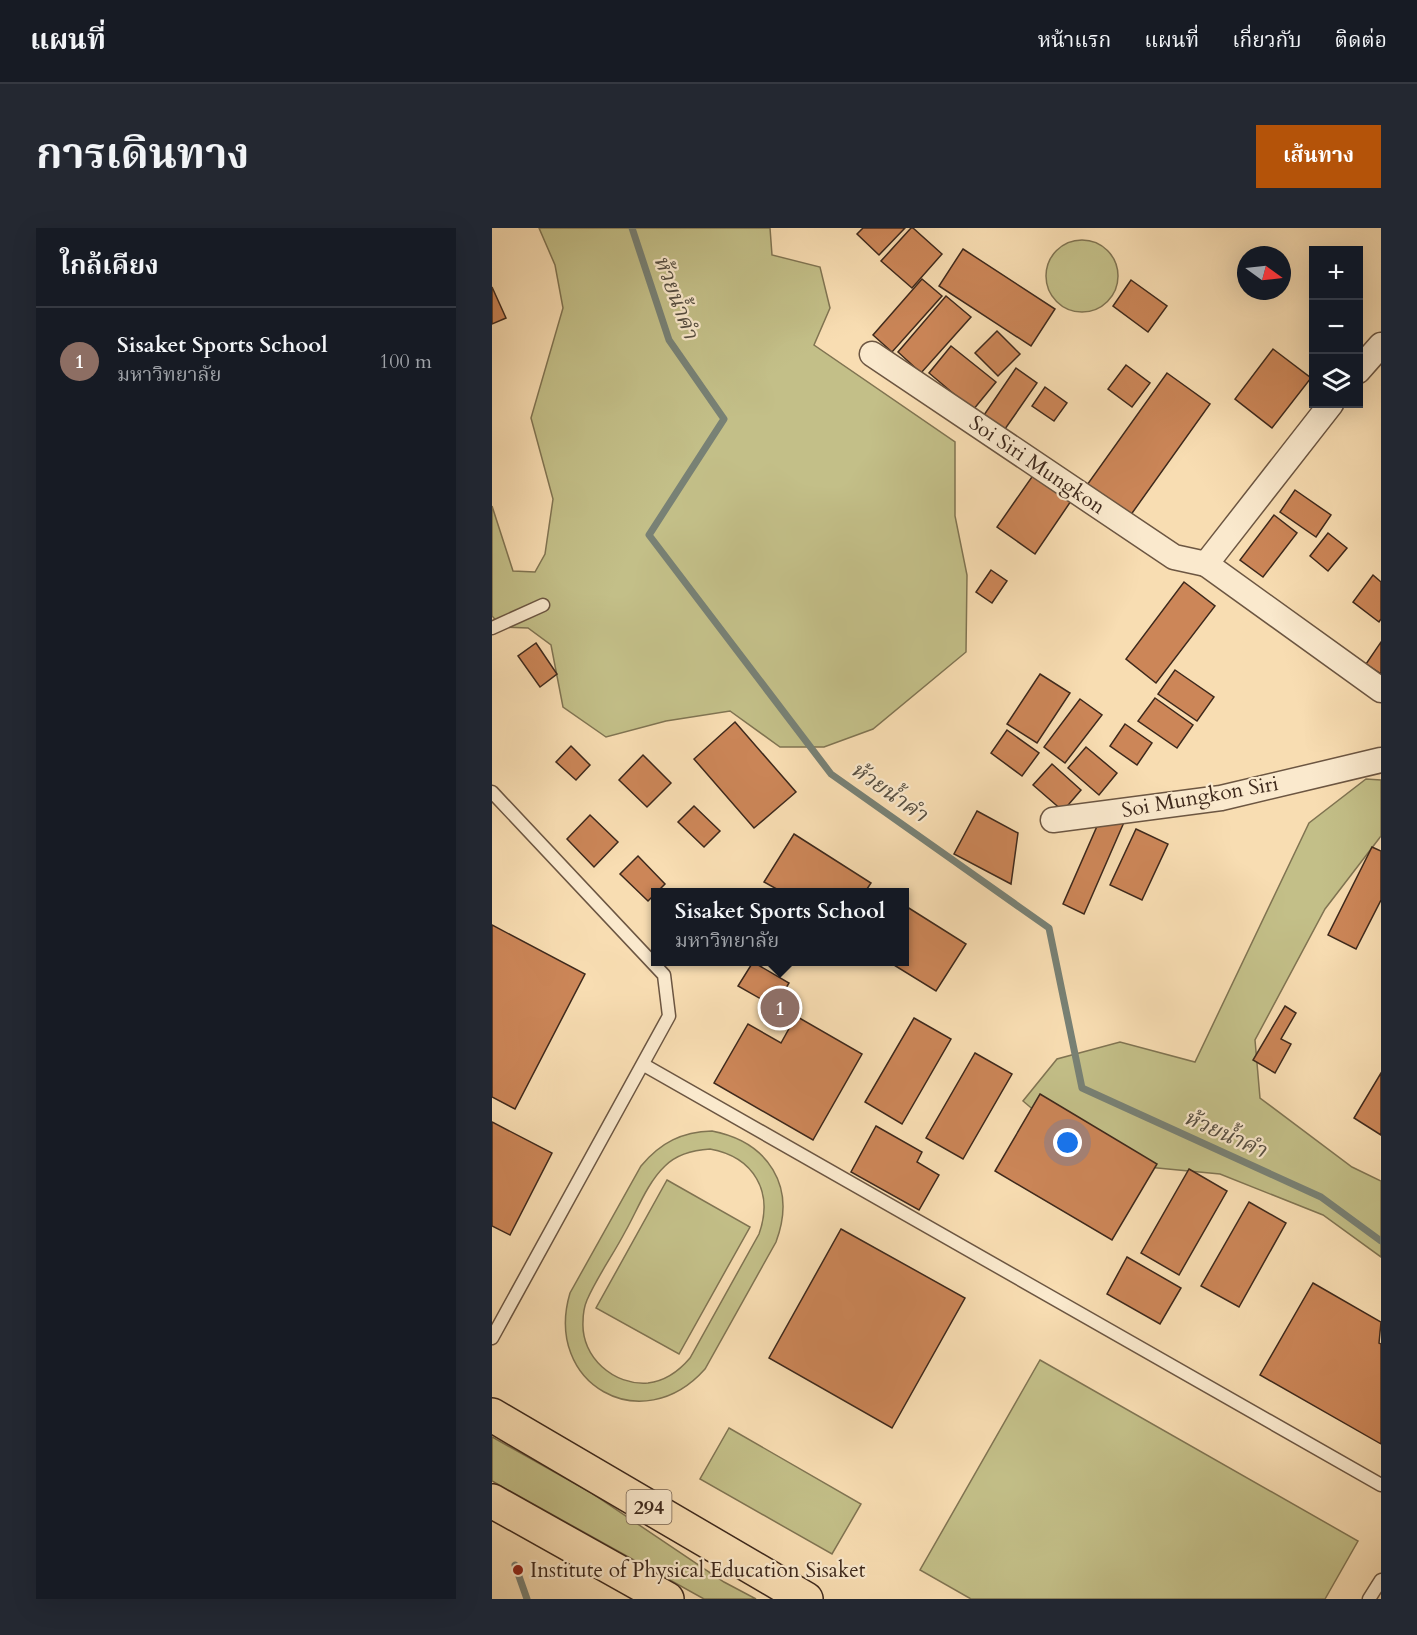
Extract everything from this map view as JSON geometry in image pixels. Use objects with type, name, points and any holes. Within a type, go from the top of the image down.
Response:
[{"type":"main road","name":"294","points":[[492,1415],[806,1599]]},
{"type":"main road","points":[[492,1502],[668,1599]]},
{"type":"street","points":[[1363,366],[1381,345]]},
{"type":"street","name":"Soi Siri Mungkon","points":[[872,354],[1174,557],[1206,564]]},
{"type":"street","points":[[1327,408],[1206,564],[1381,690]]},
{"type":"street","name":"Soi Mungkon Siri","points":[[1053,820],[1221,798],[1381,760]]},
{"type":"lane","points":[[492,628],[543,605]]},
{"type":"lane","points":[[492,792],[651,961]]},
{"type":"lane","points":[[492,1338],[669,1016],[664,975],[656,966]]},
{"type":"lane","points":[[644,1065],[1381,1485]]},
{"type":"lane","points":[[1369,1599],[1381,1580]]},
{"type":"shaded area","points":[[539,228],[770,228],[772,255],[820,267],[830,308],[814,345],[955,442],[955,516],[967,575],[966,652],[873,729],[824,747],[780,747],[730,711],[666,721],[606,737],[563,707],[551,645],[528,628],[502,627],[492,616],[492,506],[513,571],[535,572],[545,554],[553,499],[531,418],[563,308],[555,265]]},
{"type":"shaded area","points":[[1089,240],[1108,250],[1116,262],[1118,276],[1116,290],[1108,302],[1096,310],[1075,312],[1056,302],[1048,290],[1046,269],[1056,250],[1068,242]]},
{"type":"shaded area","points":[[1366,779],[1381,780],[1381,836],[1325,909],[1255,1040],[1260,1098],[1352,1167],[1381,1181],[1381,1257],[1323,1215],[1220,1174],[1095,1162],[1023,1101],[1057,1059],[1120,1042],[1195,1062],[1309,823]]},
{"type":"shaded area","points":[[712,1131],[732,1137],[749,1145],[762,1156],[773,1170],[780,1185],[783,1203],[782,1222],[776,1242],[705,1369],[680,1390],[654,1400],[627,1400],[604,1392],[584,1376],[571,1353],[565,1325],[570,1293],[641,1166],[664,1145],[682,1136]],"holes":[[[710,1149],[725,1153],[749,1168],[757,1179],[764,1204],[759,1234],[690,1358],[671,1375],[654,1382],[635,1383],[623,1380],[602,1367],[588,1347],[583,1322],[586,1303],[591,1291],[648,1189],[665,1166],[675,1158],[691,1152]]]},
{"type":"shaded area","points":[[667,1180],[750,1227],[679,1354],[596,1308]]},
{"type":"shaded area","points":[[1040,1360],[1358,1541],[1325,1599],[971,1599],[920,1570]]},
{"type":"shaded area","points":[[729,1428],[861,1504],[832,1554],[700,1479]]},
{"type":"shaded area","points":[[492,1437],[590,1492],[724,1582],[756,1599],[704,1599],[492,1481]]},
{"type":"building","points":[[863,228],[905,228],[879,255],[857,234]]},
{"type":"building","points":[[911,228],[942,254],[912,288],[881,261]]},
{"type":"building","points":[[963,249],[1055,309],[1031,346],[939,286]]},
{"type":"building","points":[[922,279],[942,296],[892,352],[873,335]]},
{"type":"building","points":[[1131,280],[1167,306],[1148,332],[1113,306]]},
{"type":"building","points":[[492,287],[506,318],[492,324]]},
{"type":"building","points":[[946,296],[971,317],[921,373],[898,352]]},
{"type":"building","points":[[997,331],[1020,354],[998,376],[975,353]]},
{"type":"building","points":[[951,346],[996,382],[973,410],[929,373]]},
{"type":"building","points":[[1273,349],[1309,376],[1309,381],[1272,428],[1235,399]]},
{"type":"building","points":[[1126,365],[1150,383],[1132,407],[1108,389]]},
{"type":"building","points":[[1016,368],[1037,383],[1005,429],[984,415]]},
{"type":"building","points":[[1167,373],[1210,404],[1130,516],[1087,485]]},
{"type":"building","points":[[1045,387],[1067,403],[1054,421],[1032,406]]},
{"type":"building","points":[[1034,474],[1071,501],[1035,554],[997,527]]},
{"type":"building","points":[[1295,490],[1331,515],[1316,537],[1280,512]]},
{"type":"building","points":[[1274,515],[1297,533],[1263,577],[1240,560]]},
{"type":"building","points":[[1328,533],[1347,548],[1328,571],[1310,556]]},
{"type":"building","points":[[991,570],[1007,581],[992,603],[976,592]]},
{"type":"building","points":[[1373,575],[1381,582],[1381,619],[1379,622],[1353,602]]},
{"type":"building","points":[[1184,582],[1215,606],[1156,683],[1126,659]]},
{"type":"building","points":[[1381,642],[1381,674],[1366,664]]},
{"type":"building","points":[[536,643],[557,674],[540,687],[518,656]]},
{"type":"building","points":[[1175,670],[1214,697],[1197,721],[1158,694]]},
{"type":"building","points":[[1040,674],[1070,693],[1037,743],[1007,724]]},
{"type":"building","points":[[1155,698],[1193,725],[1177,748],[1138,721]]},
{"type":"building","points":[[1080,699],[1102,715],[1065,763],[1044,747]]},
{"type":"building","points":[[735,722],[796,792],[754,828],[694,759]]},
{"type":"building","points":[[1125,724],[1152,743],[1137,765],[1110,746]]},
{"type":"building","points":[[1007,730],[1039,753],[1022,776],[991,753]]},
{"type":"building","points":[[571,746],[590,765],[576,780],[556,762]]},
{"type":"building","points":[[1086,747],[1117,773],[1099,795],[1068,768]]},
{"type":"building","points":[[643,755],[671,783],[647,807],[619,780]]},
{"type":"building","points":[[1052,764],[1081,790],[1063,811],[1033,785]]},
{"type":"building","points":[[694,806],[720,831],[704,847],[678,822]]},
{"type":"building","points":[[977,811],[1018,833],[1011,884],[954,854]]},
{"type":"building","points":[[590,815],[618,842],[594,867],[567,839]]},
{"type":"building","points":[[1125,820],[1084,914],[1063,904],[1098,824]]},
{"type":"building","points":[[1136,829],[1168,844],[1142,900],[1110,885]]},
{"type":"building","points":[[794,834],[871,883],[868,888],[775,888],[764,882]]},
{"type":"building","points":[[1372,847],[1381,851],[1381,900],[1356,949],[1328,935]]},
{"type":"building","points":[[638,856],[665,884],[661,888],[651,888],[651,898],[648,901],[620,874]]},
{"type":"building","points":[[909,908],[966,944],[936,991],[895,966],[909,966]]},
{"type":"building","points":[[492,925],[585,974],[515,1109],[492,1097]]},
{"type":"building","points":[[750,966],[760,966],[789,983],[775,1007],[738,986]]},
{"type":"building","points":[[1285,1006],[1296,1013],[1281,1039],[1291,1044],[1275,1073],[1253,1060]]},
{"type":"building","points":[[796,1016],[862,1054],[813,1140],[714,1083],[748,1024],[781,1043]]},
{"type":"building","points":[[914,1018],[951,1039],[902,1124],[865,1102]]},
{"type":"building","points":[[975,1053],[1012,1074],[963,1159],[926,1138]]},
{"type":"building","points":[[1381,1073],[1381,1135],[1354,1118]]},
{"type":"building","points":[[1040,1094],[1157,1164],[1112,1240],[995,1171]]},
{"type":"building","points":[[492,1122],[552,1153],[510,1235],[492,1226]]},
{"type":"building","points":[[876,1126],[922,1152],[917,1162],[939,1175],[919,1210],[851,1172]]},
{"type":"building","points":[[1189,1169],[1227,1191],[1179,1275],[1141,1253]]},
{"type":"building","points":[[1249,1202],[1286,1223],[1239,1307],[1201,1286]]},
{"type":"building","points":[[841,1229],[965,1298],[892,1428],[769,1358]]},
{"type":"building","points":[[1127,1257],[1181,1288],[1160,1324],[1107,1294]]},
{"type":"building","points":[[1313,1283],[1381,1322],[1379,1343],[1381,1344],[1381,1444],[1260,1375]]},
{"type":"waterway","name":"ห้วยน้ำคำ","points":[[632,228],[669,340],[724,419],[649,535],[831,774],[1049,928],[1082,1088],[1321,1197],[1381,1241]]},
{"type":"waterway","points":[[515,1565],[527,1599]]},
{"type":"place","name":"Sisaket Sports School","points":[[780,1008]]},
{"type":"place","name":"Institute of Physical Education Sisaket","points":[[518,1570]]}]
